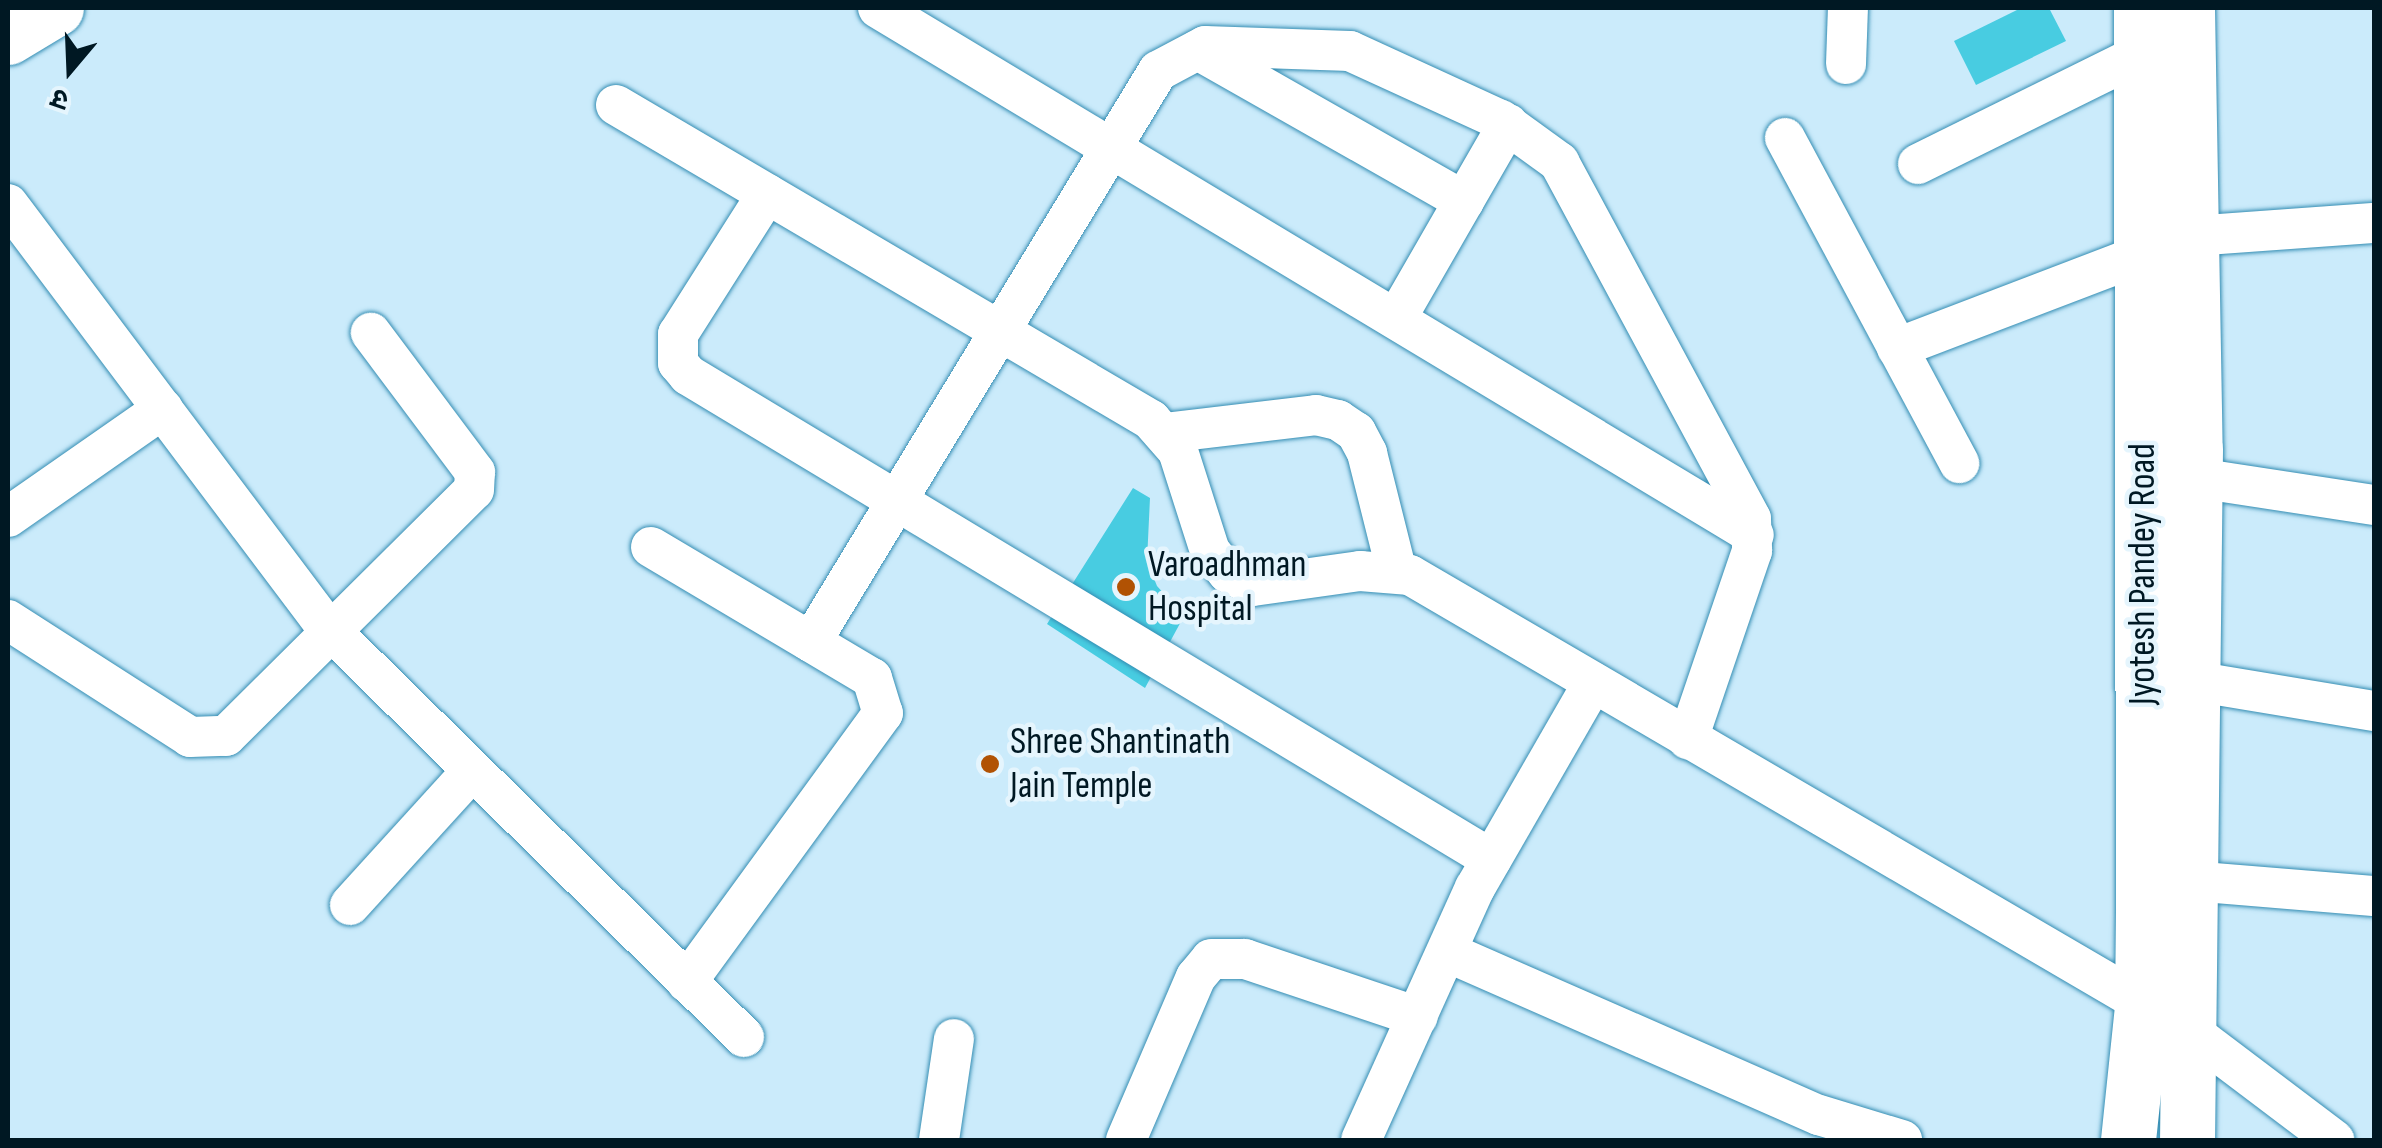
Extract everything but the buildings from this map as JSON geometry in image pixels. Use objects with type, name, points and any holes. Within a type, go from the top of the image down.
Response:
[{"type":"street","points":[[8,37],[56,8]]},
{"type":"street","points":[[878,8],[1754,535]]},
{"type":"street","points":[[1846,64],[1848,8]]},
{"type":"street","name":"Jyotesh Pandey Road","points":[[2128,1140],[2142,1007],[2169,474],[2167,242],[2187,8]]},
{"type":"street","points":[[1918,164],[2141,31]]},
{"type":"street","name":"Jyotesh Pandey Road","points":[[2141,31],[2167,242]]},
{"type":"street","points":[[1196,49],[1464,202]]},
{"type":"street","points":[[811,642],[1158,71],[1196,49],[1362,54],[1508,124],[1558,162],[1576,186],[1754,535],[1688,739]]},
{"type":"street","points":[[616,106],[998,330],[1166,434],[1178,451],[1210,551],[1228,573],[1253,586],[1280,586],[1360,571],[1397,572],[2190,1032],[2334,1140]]},
{"type":"street","points":[[1396,319],[1508,124]]},
{"type":"street","points":[[1785,138],[1960,463]]},
{"type":"street","points":[[768,194],[678,334],[678,364],[896,501],[1491,859]]},
{"type":"street","points":[[8,204],[330,630],[744,1038]]},
{"type":"street","points":[[1897,348],[2167,242],[2374,224]]},
{"type":"street","points":[[8,620],[203,741],[226,736],[477,481],[370,332]]},
{"type":"street","points":[[8,517],[163,409]]},
{"type":"street","points":[[1166,434],[1316,414],[1338,420],[1356,432],[1367,452],[1397,572]]},
{"type":"street","points":[[2169,474],[2374,506]]},
{"type":"street","name":"Jyotesh Pandey Road","points":[[2169,474],[2193,681],[2188,1140]]},
{"type":"street","points":[[651,548],[872,678],[882,696],[878,727],[688,982]]},
{"type":"street","points":[[2193,681],[2374,711]]},
{"type":"street","points":[[1362,1140],[1491,859],[1593,683]]},
{"type":"street","points":[[350,905],[472,771]]},
{"type":"street","points":[[2190,881],[2374,896]]},
{"type":"street","points":[[1447,952],[1819,1115],[1902,1140]]},
{"type":"street","points":[[1126,1140],[1196,977],[1211,959],[1245,959],[1418,1017]]},
{"type":"street","points":[[939,1140],[954,1038]]},
{"type":"place","name":"Varoadhman Hospital","points":[[1126,587]]},
{"type":"place","name":"Shree Shantinath Jain Temple","points":[[990,764]]}]
